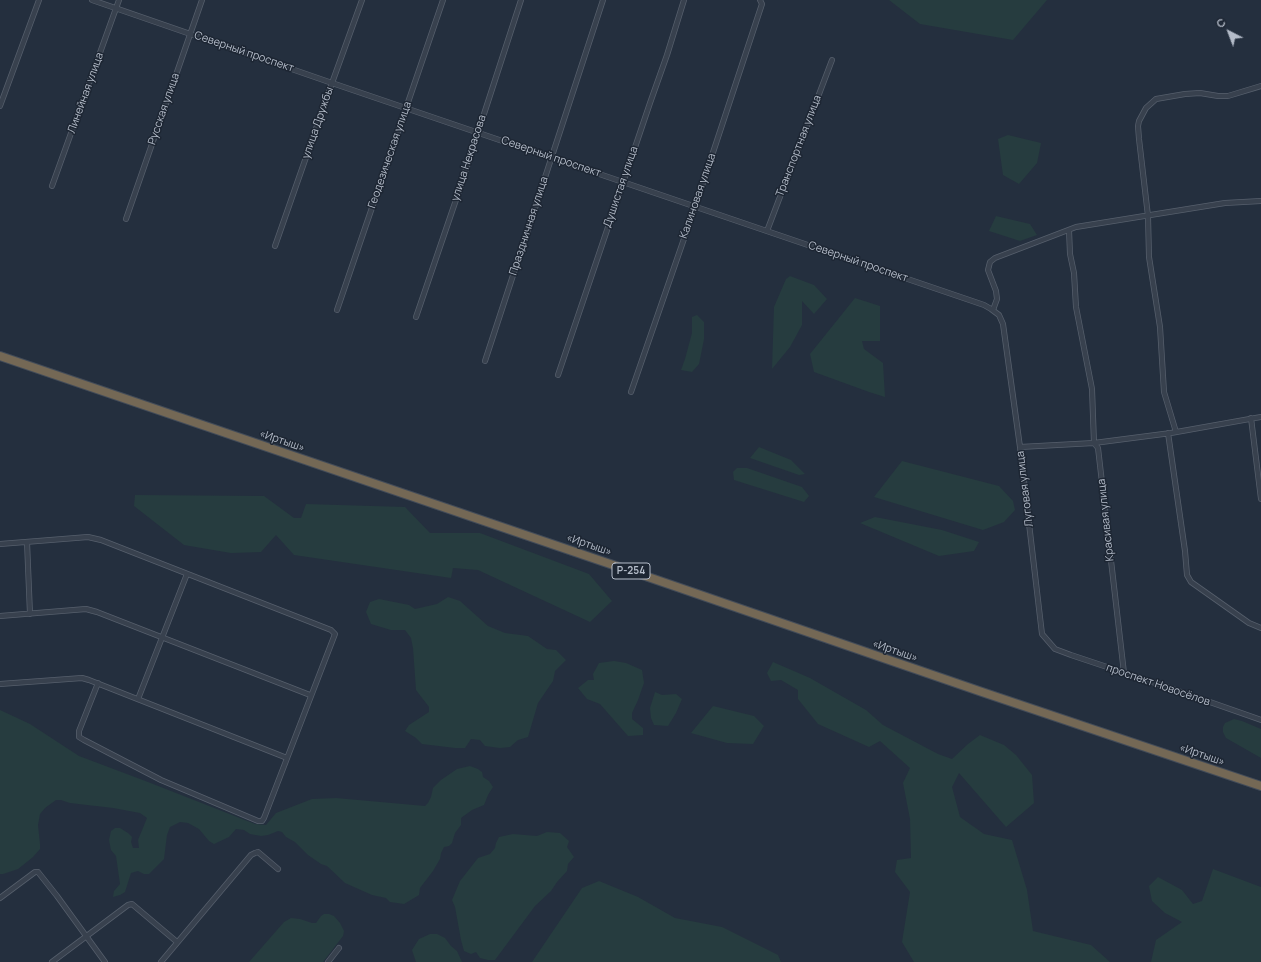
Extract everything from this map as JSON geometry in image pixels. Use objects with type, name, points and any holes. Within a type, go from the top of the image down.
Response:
[{"type":"highway","name":"«Иртыш»","points":[[0,356],[1261,786]]},
{"type":"street","points":[[0,106],[39,0]]},
{"type":"street","name":"Северный проспект","points":[[92,0],[984,305],[994,310]]},
{"type":"street","name":"Линейная улица","points":[[52,186],[120,0]]},
{"type":"street","name":"Русская улица","points":[[126,219],[202,0]]},
{"type":"street","name":"улица Дружбы","points":[[275,246],[362,0]]},
{"type":"street","name":"Геодезическая улица","points":[[337,310],[443,0]]},
{"type":"street","name":"улица Некрасова","points":[[416,317],[522,0]]},
{"type":"street","name":"Праздничная улица","points":[[485,361],[603,0]]},
{"type":"street","name":"Душистая улица","points":[[558,374],[667,55],[684,0]]},
{"type":"street","name":"Калиновая улица","points":[[631,392],[762,4],[761,0]]},
{"type":"street","name":"Транспортная улица","points":[[767,231],[832,60]]},
{"type":"street","points":[[1176,432],[1164,392],[1160,327],[1149,257],[1148,216],[1138,126],[1139,121],[1146,108],[1156,100],[1200,93],[1228,96],[1261,86]]},
{"type":"street","points":[[994,310],[997,299],[996,291],[988,270],[990,262],[1000,256],[1076,227],[1225,203],[1261,201]]},
{"type":"street","name":"Красивая улица","points":[[1069,230],[1076,307],[1092,389],[1094,443],[1098,448],[1124,673]]},
{"type":"street","name":"Луговая улица","points":[[994,310],[999,315],[1003,324],[1020,447],[1042,634],[1055,649]]},
{"type":"street","points":[[1020,447],[1094,443],[1176,432],[1261,417]]},
{"type":"street","points":[[1251,418],[1261,499]]},
{"type":"street","points":[[1168,433],[1185,551],[1187,575],[1191,582],[1249,623],[1261,628]]},
{"type":"street","points":[[0,544],[88,536],[331,630],[335,634],[262,821],[258,821],[161,780],[84,740],[80,736],[79,731],[98,683]]},
{"type":"street","points":[[27,542],[30,614]]},
{"type":"street","points":[[138,698],[187,574]]},
{"type":"street","points":[[0,616],[86,609],[162,636],[310,695]]},
{"type":"street","name":"проспект Новосёлов","points":[[1055,649],[1261,720]]},
{"type":"street","points":[[0,684],[82,678],[138,698],[180,717],[287,758]]},
{"type":"street","points":[[161,962],[251,855],[258,852],[278,869]]},
{"type":"street","points":[[0,898],[35,872],[38,872],[105,962]]},
{"type":"street","points":[[52,962],[128,905],[132,904],[177,942]]},
{"type":"street","points":[[328,962],[339,948]]},
{"type":"green space","points":[[889,0],[1047,0],[1013,40],[920,24]]},
{"type":"green space","points":[[1008,135],[1041,143],[1037,163],[1019,184],[1003,175],[998,139]]},
{"type":"green space","points":[[996,216],[1030,224],[1037,235],[1020,241],[989,231]]},
{"type":"green space","points":[[790,276],[814,285],[827,299],[814,314],[802,301],[802,325],[790,347],[772,369],[774,307],[786,279]]},
{"type":"green space","points":[[855,298],[880,306],[880,341],[862,341],[864,349],[883,363],[885,397],[814,372],[810,354]]},
{"type":"green space","points":[[697,315],[704,322],[704,339],[699,364],[692,372],[681,370],[692,333],[692,317]]},
{"type":"green space","points":[[759,447],[791,460],[805,474],[799,475],[750,458]]},
{"type":"green space","points":[[902,461],[999,486],[1013,501],[1015,510],[1004,522],[983,530],[874,497]]},
{"type":"green space","points":[[737,468],[747,468],[802,487],[809,496],[804,502],[734,480],[733,472]]},
{"type":"green space","points":[[135,495],[264,496],[294,518],[301,518],[306,504],[405,507],[430,533],[480,533],[589,574],[612,601],[590,622],[478,570],[453,568],[451,578],[294,555],[276,535],[261,552],[231,553],[184,545],[134,506]]},
{"type":"green space","points":[[875,517],[942,530],[979,542],[974,551],[939,556],[860,523]]},
{"type":"green space","points":[[448,597],[460,601],[488,626],[505,633],[528,636],[547,649],[556,650],[566,660],[555,671],[553,681],[538,703],[528,737],[518,740],[510,747],[500,748],[485,746],[480,740],[471,739],[465,748],[422,744],[405,731],[409,725],[429,712],[429,707],[416,690],[411,638],[405,630],[391,630],[371,624],[366,612],[370,602],[379,599],[409,605],[415,609],[437,604]]},
{"type":"green space","points":[[614,661],[626,663],[642,670],[644,683],[632,713],[632,719],[643,728],[643,735],[628,736],[600,704],[587,699],[578,688],[588,680],[594,680],[593,674],[599,663]]},
{"type":"green space","points":[[773,662],[810,678],[866,710],[883,725],[938,754],[952,759],[980,735],[1004,745],[1016,755],[1032,775],[1034,803],[1006,827],[959,773],[952,787],[960,817],[984,834],[1012,840],[1027,890],[1033,931],[1091,945],[1110,962],[914,962],[902,942],[910,892],[895,872],[897,860],[911,858],[910,819],[903,783],[910,768],[880,741],[869,747],[818,724],[798,699],[798,690],[781,680],[771,681],[767,673]]},
{"type":"green space","points":[[655,692],[662,695],[676,694],[682,699],[668,726],[654,725],[651,718],[650,708]]},
{"type":"green space","points":[[713,706],[754,716],[764,726],[753,744],[727,743],[691,733]]},
{"type":"green space","points":[[0,710],[30,724],[79,756],[255,824],[266,825],[276,813],[312,799],[336,798],[425,806],[431,797],[433,788],[441,780],[457,769],[470,766],[482,772],[483,777],[489,781],[493,787],[484,805],[472,810],[461,818],[461,825],[455,833],[452,843],[449,846],[444,847],[440,859],[433,871],[420,888],[419,895],[404,904],[390,902],[386,898],[372,895],[345,883],[327,866],[321,864],[308,855],[282,832],[278,831],[261,836],[236,829],[229,837],[214,844],[209,841],[199,829],[188,823],[180,822],[170,827],[167,835],[164,859],[149,874],[144,874],[138,871],[131,873],[125,892],[113,897],[114,891],[120,884],[116,856],[111,850],[109,840],[111,831],[115,828],[120,828],[132,837],[131,842],[133,848],[139,848],[138,840],[147,818],[140,813],[56,800],[45,808],[40,814],[38,825],[40,849],[33,857],[18,869],[0,874]]},
{"type":"green space","points":[[1234,719],[1261,729],[1261,758],[1226,738],[1223,732],[1223,727],[1225,723]]},
{"type":"green space","points":[[547,832],[560,833],[569,841],[567,847],[574,857],[568,864],[567,871],[551,891],[535,906],[495,960],[480,958],[476,952],[471,954],[464,951],[455,907],[452,900],[460,881],[478,858],[490,854],[495,848],[499,837],[513,834],[537,836]]},
{"type":"green space","points":[[1213,869],[1261,887],[1261,962],[1151,962],[1156,940],[1182,922],[1165,913],[1152,901],[1149,886],[1158,877],[1182,890],[1193,904],[1202,901]]},
{"type":"green space","points":[[599,881],[638,897],[675,918],[722,927],[778,955],[781,962],[532,962],[582,888]]},
{"type":"green space","points":[[324,914],[334,916],[344,931],[343,936],[323,962],[249,962],[284,922],[291,918],[316,923]]},
{"type":"green space","points":[[430,934],[437,934],[445,938],[457,951],[462,962],[416,962],[412,950],[419,939]]}]
